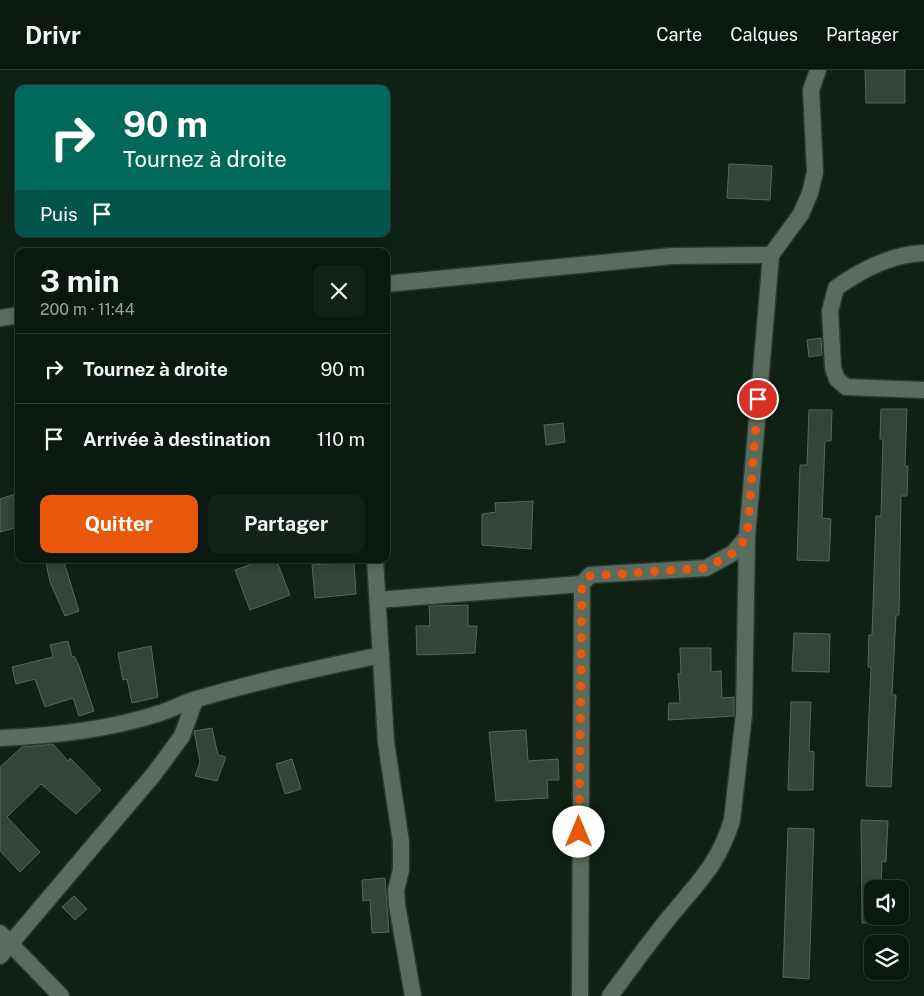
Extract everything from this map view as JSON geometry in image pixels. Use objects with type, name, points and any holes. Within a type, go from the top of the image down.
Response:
[{"type":"street","points":[[610,996],[675,910],[707,874],[727,835],[732,820],[744,714],[747,537],[771,255],[800,214],[810,193],[815,172],[811,90],[818,70]]},
{"type":"street","points":[[924,253],[894,258],[852,277],[836,288],[830,311],[833,368],[836,379],[846,387],[924,390]]},
{"type":"street","points":[[390,284],[672,256],[771,255]]},
{"type":"street","points":[[0,318],[15,316]]},
{"type":"street","points":[[378,600],[582,584],[590,576],[706,568],[733,553],[747,537]]},
{"type":"street","points":[[375,563],[386,742],[400,842],[401,870],[396,890],[397,905],[413,996]]},
{"type":"street","points":[[580,996],[582,584]]},
{"type":"street","points":[[0,738],[38,737],[100,728],[157,714],[195,700],[294,674],[381,655]]},
{"type":"street","points":[[61,996],[4,944],[154,774],[182,736],[195,700]]},
{"type":"building","points":[[865,70],[905,70],[905,103],[866,103]]},
{"type":"building","points":[[729,164],[772,166],[770,200],[727,198]]},
{"type":"building","points":[[821,338],[822,355],[809,357],[807,340]]},
{"type":"building","points":[[881,409],[907,409],[905,466],[908,466],[907,496],[901,496],[899,615],[896,615],[892,695],[896,695],[891,787],[866,786],[871,667],[868,667],[869,635],[872,635],[876,516],[881,516],[883,439],[880,439]]},
{"type":"building","points":[[809,410],[832,410],[831,441],[825,441],[822,518],[831,519],[829,561],[797,560],[800,465],[807,465]]},
{"type":"building","points":[[563,423],[565,442],[546,445],[544,425]]},
{"type":"building","points":[[15,494],[15,528],[0,532],[0,499]]},
{"type":"building","points":[[533,501],[531,549],[482,545],[482,514],[496,512],[495,503]]},
{"type":"building","points":[[46,563],[64,563],[79,611],[65,616],[50,582]]},
{"type":"building","points":[[255,563],[278,563],[290,595],[250,610],[235,570]]},
{"type":"building","points":[[354,563],[356,594],[315,598],[312,565]]},
{"type":"building","points":[[468,605],[468,626],[477,626],[475,653],[417,655],[416,626],[430,626],[429,606]]},
{"type":"building","points":[[794,633],[830,634],[829,672],[792,671]]},
{"type":"building","points":[[68,641],[72,657],[74,656],[79,666],[94,711],[79,716],[73,698],[45,707],[35,679],[16,684],[12,667],[53,657],[50,645]]},
{"type":"building","points":[[151,646],[158,697],[132,703],[127,679],[123,680],[118,653]]},
{"type":"building","points":[[680,648],[711,648],[711,672],[721,671],[722,698],[734,697],[734,716],[668,720],[669,703],[680,703],[678,674],[681,673]]},
{"type":"building","points":[[791,702],[811,702],[809,751],[814,752],[813,790],[788,790]]},
{"type":"building","points":[[212,728],[218,755],[226,757],[217,781],[195,776],[200,762],[194,731]]},
{"type":"building","points":[[526,730],[528,761],[558,759],[559,780],[547,780],[548,798],[496,801],[489,732]]},
{"type":"building","points":[[53,744],[68,761],[70,758],[101,790],[76,814],[41,784],[7,817],[40,852],[20,872],[0,851],[0,767],[22,747]]},
{"type":"building","points":[[292,759],[301,789],[285,794],[276,764]]},
{"type":"building","points":[[861,820],[888,821],[886,862],[882,861],[881,880],[864,880],[864,923],[862,923]]},
{"type":"building","points":[[788,828],[814,829],[809,979],[783,977]]},
{"type":"building","points":[[385,878],[389,932],[372,933],[370,900],[363,901],[362,880]]},
{"type":"building","points":[[74,896],[87,909],[75,920],[62,907]]},
{"type":"route","points":[[579,832],[580,594],[582,584],[585,578],[590,576],[706,568],[733,553],[747,537],[758,399]]}]
